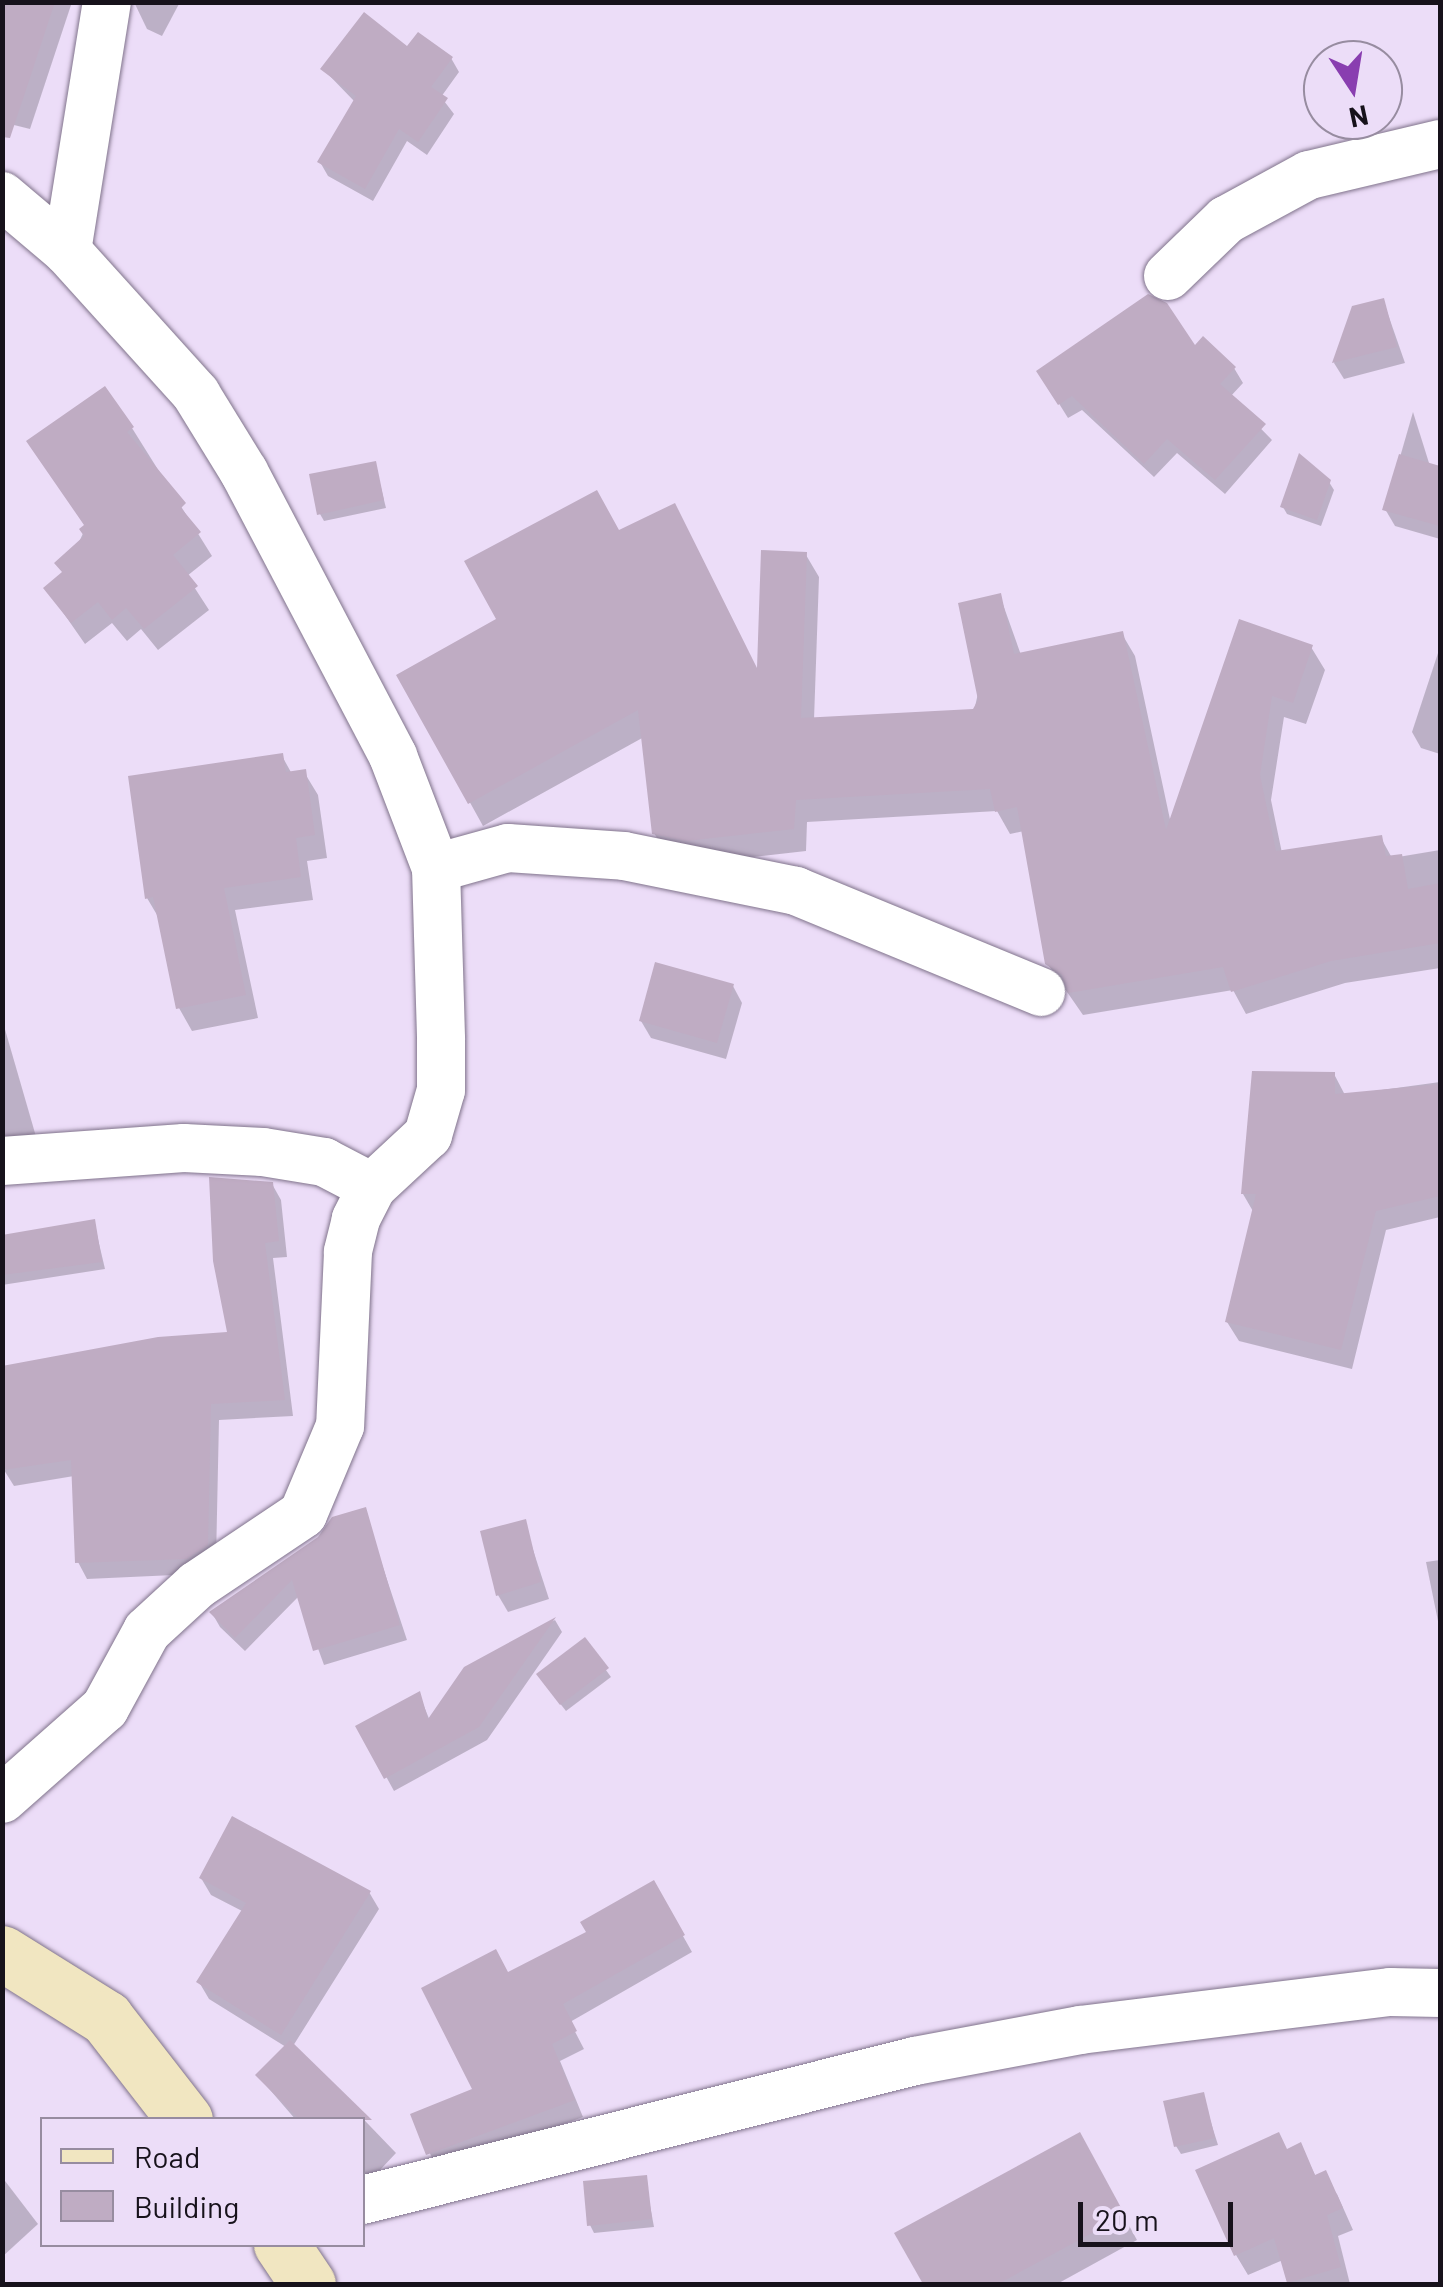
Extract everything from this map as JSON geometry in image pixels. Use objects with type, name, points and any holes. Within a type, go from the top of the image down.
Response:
[{"type":"street","points":[[67,251],[106,2]]},
{"type":"street","points":[[1168,276],[1226,220],[1308,175],[1440,144]]},
{"type":"street","points":[[2,196],[67,251],[196,394],[244,472],[392,756],[436,868],[440,1090],[428,1136],[372,1187],[348,1252],[340,1426],[303,1514],[197,1585],[147,1631],[105,1708],[2,1799]]},
{"type":"street","points":[[436,868],[508,848],[527,849],[624,856],[796,891],[1041,992]]},
{"type":"street","points":[[2,1161],[184,1148],[263,1152],[324,1162],[372,1187]]},
{"type":"street","points":[[2,1953],[106,2018],[183,2117]]},
{"type":"street","points":[[365,2199],[915,2062],[1080,2030],[1390,1992],[1440,1993]]},
{"type":"street","points":[[282,2247],[308,2284]]},
{"type":"building","points":[[2,2],[55,2],[10,138],[2,137]]},
{"type":"building","points":[[364,12],[407,46],[418,32],[453,57],[431,87],[448,98],[418,142],[399,129],[365,189],[317,162],[356,96],[320,69]]},
{"type":"building","points":[[1148,294],[1167,303],[1195,345],[1203,336],[1236,367],[1220,384],[1266,424],[1215,480],[1167,439],[1144,464],[1072,396],[1058,405],[1036,371]]},
{"type":"building","points":[[1384,298],[1397,347],[1332,363],[1352,306]]},
{"type":"building","points":[[105,386],[134,427],[127,432],[186,503],[181,508],[201,532],[173,555],[198,586],[144,629],[126,608],[112,620],[98,602],[71,623],[43,588],[62,572],[54,563],[84,536],[79,529],[84,525],[26,441]]},
{"type":"building","points":[[1299,453],[1331,480],[1317,520],[1280,507]]},
{"type":"building","points":[[1399,454],[1440,466],[1440,526],[1382,510]]},
{"type":"building","points":[[376,461],[384,500],[317,515],[309,474]]},
{"type":"building","points":[[597,490],[619,530],[675,503],[757,668],[761,550],[807,552],[801,718],[973,709],[978,700],[958,603],[1001,593],[1014,654],[1123,631],[1166,830],[1239,619],[1313,645],[1293,703],[1272,696],[1260,775],[1276,851],[1382,835],[1386,856],[1402,854],[1408,889],[1440,883],[1440,943],[1331,961],[1231,992],[1223,967],[1068,993],[1062,975],[1045,964],[1017,807],[995,812],[990,789],[796,800],[794,829],[686,841],[652,834],[638,710],[468,804],[396,675],[496,619],[464,561]]},
{"type":"building","points":[[283,753],[286,772],[306,769],[315,835],[296,838],[301,877],[224,888],[246,995],[176,1009],[153,897],[145,899],[128,776]]},
{"type":"building","points":[[655,962],[734,984],[717,1043],[639,1021]]},
{"type":"building","points":[[1252,1071],[1335,1072],[1335,1094],[1440,1084],[1440,1196],[1376,1211],[1341,1350],[1225,1322],[1256,1194],[1241,1194]]},
{"type":"building","points":[[209,1177],[273,1182],[279,1241],[265,1243],[285,1400],[211,1404],[208,1545],[187,1559],[75,1563],[71,1460],[2,1470],[2,1366],[158,1337],[227,1332],[213,1261]]},
{"type":"building","points":[[95,1219],[102,1262],[2,1275],[2,1235]]},
{"type":"building","points":[[366,1507],[400,1625],[313,1651],[292,1580],[235,1638],[209,1612],[318,1537],[332,1517]]},
{"type":"building","points":[[526,1519],[541,1582],[496,1596],[480,1531]]},
{"type":"building","points":[[556,1617],[479,1727],[384,1779],[355,1726],[420,1691],[428,1719],[464,1667]]},
{"type":"building","points":[[585,1637],[609,1668],[560,1705],[536,1674]]},
{"type":"building","points":[[232,1816],[371,1891],[281,2035],[196,1982],[246,1903],[199,1878]]},
{"type":"building","points":[[654,1880],[685,1935],[563,2004],[577,2031],[552,2044],[575,2100],[426,2155],[410,2114],[472,2089],[421,1988],[496,1949],[508,1972],[586,1932],[580,1922]]},
{"type":"building","points":[[290,2040],[372,2120],[297,2117],[255,2075]]},
{"type":"building","points":[[1204,2092],[1215,2138],[1174,2147],[1163,2101]]},
{"type":"building","points":[[1080,2132],[1125,2215],[998,2284],[923,2284],[894,2233]]},
{"type":"building","points":[[1279,2132],[1287,2149],[1301,2142],[1315,2175],[1326,2170],[1343,2208],[1327,2215],[1341,2267],[1287,2283],[1274,2238],[1234,2256],[1195,2170]]},
{"type":"building","points":[[647,2175],[652,2219],[587,2226],[583,2181]]}]
